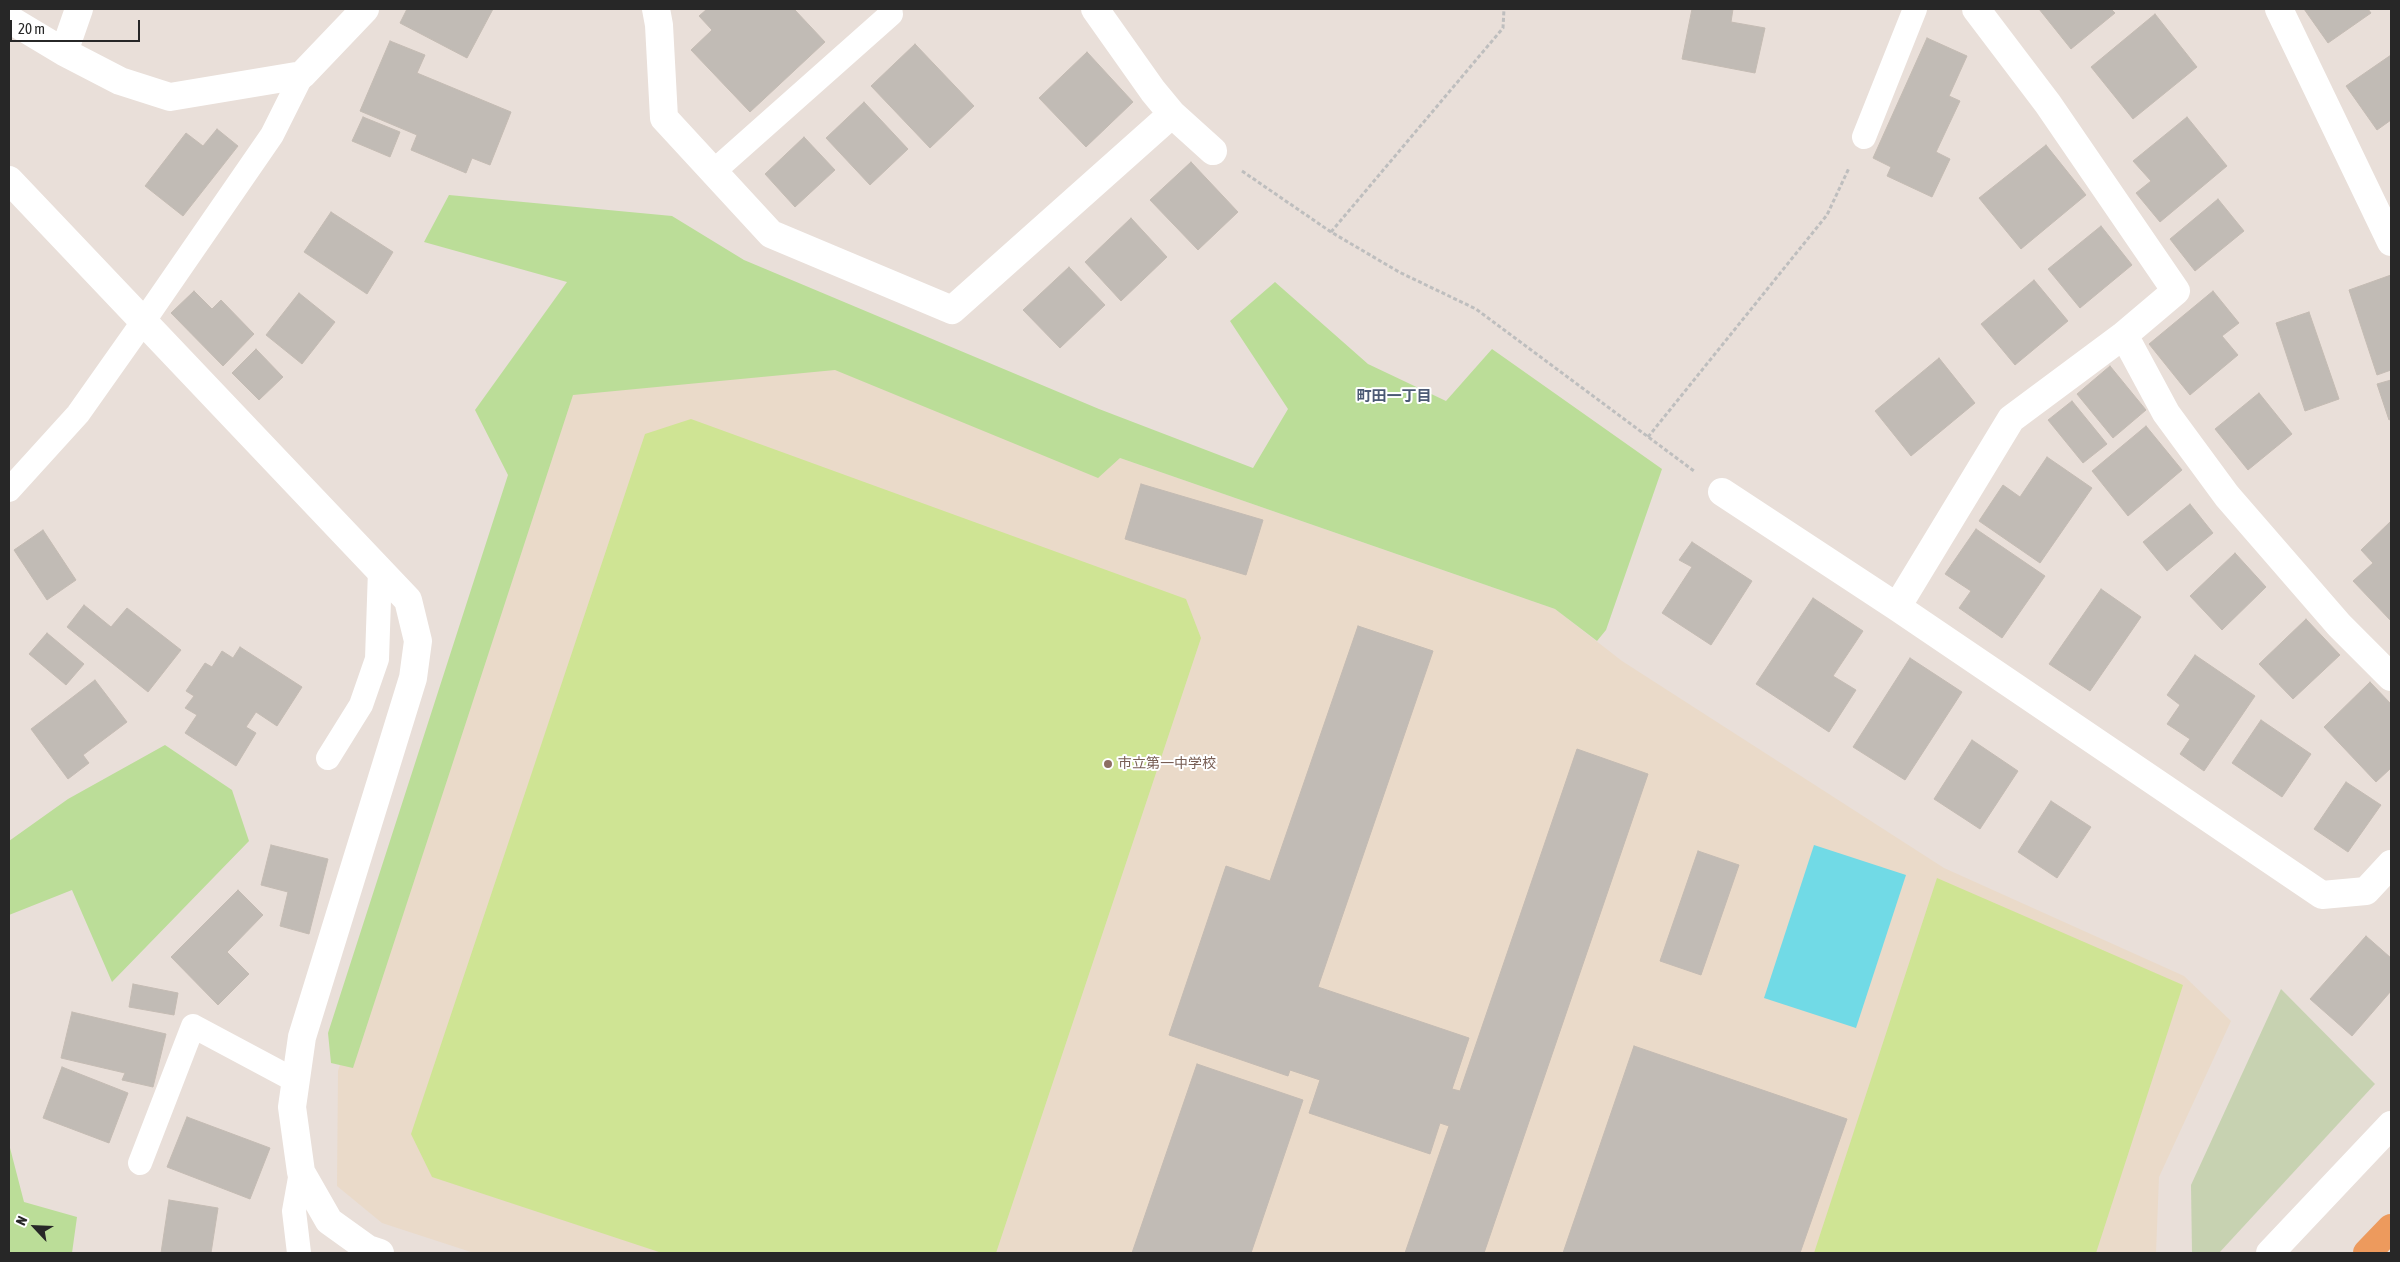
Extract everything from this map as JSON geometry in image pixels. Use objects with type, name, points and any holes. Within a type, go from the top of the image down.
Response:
[{"type":"highway","points":[[2367,1253],[2391,1228]]},
{"type":"street","points":[[64,52],[79,9]]},
{"type":"street","points":[[9,19],[64,52],[120,81],[170,97],[302,75],[365,9]]},
{"type":"street","points":[[656,9],[660,25],[664,118],[771,234],[952,310],[1172,114]]},
{"type":"street","points":[[1095,9],[1152,91],[1172,114],[1213,151]]},
{"type":"street","points":[[1897,607],[2011,419],[2124,335],[2176,291],[2048,104],[1976,9]]},
{"type":"street","points":[[2280,9],[2391,242]]},
{"type":"street","points":[[9,180],[408,600],[418,640],[413,678],[302,1036],[292,1107],[301,1172],[329,1221],[368,1249],[380,1253]]},
{"type":"street","points":[[2124,335],[2166,413],[2228,496],[2339,624],[2391,677]]},
{"type":"street","points":[[1722,492],[1897,607],[2322,895],[2366,891],[2391,864]]},
{"type":"street","points":[[2270,1253],[2391,1125]]},
{"type":"lane","points":[[1864,137],[1915,9]]},
{"type":"lane","points":[[713,172],[891,14]]},
{"type":"lane","points":[[9,490],[78,414],[143,322],[272,135],[302,75]]},
{"type":"lane","points":[[328,758],[361,705],[377,659],[380,570]]},
{"type":"lane","points":[[140,1163],[193,1026],[296,1081]]},
{"type":"lane","points":[[298,1253],[294,1211],[301,1172]]},
{"type":"path","points":[[1331,232],[1503,28],[1504,9]]},
{"type":"path","points":[[1648,437],[1827,215],[1864,137]]},
{"type":"path","points":[[1213,151],[1331,232],[1399,272],[1476,309],[1722,492]]},
{"type":"shaded area","name":"市立第一中学校","points":[[832,352],[1120,458],[1555,609],[1622,661],[1944,868],[2184,976],[2231,1021],[2159,1177],[2156,1253],[474,1253],[382,1223],[337,1186],[338,1071],[554,381]]},
{"type":"green space","points":[[449,195],[672,216],[744,260],[1099,409],[1253,468],[1288,409],[1230,321],[1275,282],[1368,364],[1446,401],[1492,349],[1662,469],[1606,630],[1597,641],[1555,609],[1120,458],[1098,478],[835,370],[573,395],[353,1068],[331,1063],[328,1033],[508,475],[475,410],[567,282],[424,242]]},
{"type":"green space","points":[[691,419],[1186,599],[1201,638],[996,1253],[662,1253],[432,1177],[411,1134],[645,434]]},
{"type":"green space","points":[[165,745],[232,790],[249,841],[112,982],[72,890],[9,915],[9,841],[68,799]]},
{"type":"green space","points":[[1937,878],[2183,985],[2096,1253],[1814,1253]]},
{"type":"green space","points":[[2281,989],[2375,1084],[2219,1253],[2192,1253],[2191,1185]]},
{"type":"green space","points":[[9,1144],[24,1202],[77,1217],[72,1253],[9,1253]]},
{"type":"water","points":[[1814,845],[1906,875],[1856,1028],[1764,998]]},
{"type":"building","points":[[407,9],[493,9],[467,58],[400,23]]},
{"type":"building","points":[[707,9],[794,9],[825,42],[750,112],[691,50],[712,30],[699,16]]},
{"type":"building","points":[[1692,9],[1733,9],[1731,22],[1765,28],[1755,73],[1682,59]]},
{"type":"building","points":[[2039,9],[2111,9],[2115,13],[2071,49]]},
{"type":"building","points":[[2304,9],[2368,9],[2371,13],[2328,43]]},
{"type":"building","points":[[2155,14],[2197,67],[2133,119],[2091,67]]},
{"type":"building","points":[[1927,38],[1967,56],[1949,96],[1960,101],[1936,152],[1950,159],[1932,197],[1887,176],[1891,167],[1873,158]]},
{"type":"building","points":[[390,41],[425,55],[417,73],[511,112],[490,165],[472,158],[466,173],[411,150],[417,135],[360,111]]},
{"type":"building","points":[[915,44],[974,106],[930,148],[871,86]]},
{"type":"building","points":[[1087,52],[1133,102],[1086,147],[1039,98]]},
{"type":"building","points":[[2391,55],[2391,120],[2377,130],[2346,86]]},
{"type":"building","points":[[864,102],[908,149],[870,185],[826,138]]},
{"type":"building","points":[[363,117],[400,132],[390,157],[352,141]]},
{"type":"building","points":[[2187,117],[2227,166],[2160,222],[2136,193],[2151,181],[2133,161]]},
{"type":"building","points":[[217,129],[238,146],[183,216],[145,186],[186,133],[203,146]]},
{"type":"building","points":[[804,137],[835,170],[795,207],[765,174]]},
{"type":"building","points":[[2046,145],[2086,195],[2021,249],[1979,198]]},
{"type":"building","points":[[1191,162],[1238,212],[1198,250],[1150,200]]},
{"type":"building","points":[[2218,199],[2244,231],[2195,271],[2170,239]]},
{"type":"building","points":[[331,212],[393,252],[367,294],[304,252]]},
{"type":"building","points":[[1131,218],[1167,257],[1121,301],[1085,262]]},
{"type":"building","points":[[2101,226],[2132,265],[2080,308],[2048,269]]},
{"type":"building","points":[[1069,267],[1105,305],[1060,348],[1023,310]]},
{"type":"building","points":[[2391,275],[2391,370],[2377,375],[2349,290]]},
{"type":"building","points":[[2034,280],[2068,321],[2015,365],[1981,324]]},
{"type":"building","points":[[194,291],[212,309],[221,300],[254,334],[223,366],[171,313]]},
{"type":"building","points":[[2213,291],[2239,323],[2222,336],[2238,355],[2190,395],[2149,344]]},
{"type":"building","points":[[299,293],[335,322],[302,364],[266,335]]},
{"type":"building","points":[[2309,312],[2339,399],[2305,411],[2276,323]]},
{"type":"building","points":[[256,349],[283,377],[259,400],[232,373]]},
{"type":"building","points":[[1939,358],[1975,403],[1911,456],[1875,411]]},
{"type":"building","points":[[2110,366],[2146,410],[2113,438],[2077,394]]},
{"type":"building","points":[[2391,380],[2391,419],[2389,420],[2377,384]]},
{"type":"building","points":[[2259,393],[2292,434],[2248,470],[2215,429]]},
{"type":"building","points":[[2072,401],[2107,444],[2083,463],[2048,420]]},
{"type":"building","points":[[2146,426],[2182,470],[2128,516],[2092,471]]},
{"type":"building","points":[[2047,457],[2092,488],[2040,563],[1979,521],[2003,485],[2020,497]]},
{"type":"building","points":[[1141,484],[1263,520],[1246,575],[1125,539]]},
{"type":"building","points":[[2190,504],[2213,533],[2167,571],[2143,542]]},
{"type":"building","points":[[2391,521],[2391,621],[2353,581],[2373,563],[2361,550]]},
{"type":"building","points":[[1976,529],[2045,576],[2002,638],[1959,608],[1971,591],[1945,574]]},
{"type":"building","points":[[43,530],[76,580],[47,600],[14,550]]},
{"type":"building","points":[[1692,542],[1752,581],[1711,645],[1662,613],[1692,567],[1679,560]]},
{"type":"building","points":[[2235,553],[2266,587],[2222,630],[2190,596]]},
{"type":"building","points":[[2101,589],[2141,617],[2090,691],[2049,664]]},
{"type":"building","points":[[1813,598],[1863,631],[1833,676],[1856,690],[1829,732],[1756,684]]},
{"type":"building","points":[[84,605],[111,627],[127,608],[181,650],[148,692],[67,627]]},
{"type":"building","points":[[2306,619],[2340,655],[2293,699],[2259,664]]},
{"type":"building","points":[[1358,626],[1433,651],[1318,987],[1469,1038],[1452,1089],[1460,1091],[1577,749],[1648,774],[1484,1253],[1405,1253],[1449,1126],[1440,1123],[1430,1154],[1309,1113],[1320,1080],[1290,1070],[1288,1076],[1169,1035],[1226,866],[1270,881]]},
{"type":"building","points":[[47,633],[84,664],[66,685],[29,654]]},
{"type":"building","points":[[240,647],[302,687],[277,726],[256,712],[246,727],[256,733],[236,766],[185,733],[197,715],[185,708],[194,696],[186,691],[205,663],[212,667],[222,651],[233,658]]},
{"type":"building","points":[[2195,655],[2255,696],[2204,771],[2180,754],[2190,739],[2167,724],[2180,705],[2167,695]]},
{"type":"building","points":[[1910,658],[1962,692],[1905,780],[1853,747]]},
{"type":"building","points":[[95,680],[127,722],[83,755],[89,763],[68,779],[31,729]]},
{"type":"building","points":[[2370,682],[2391,704],[2391,768],[2376,782],[2324,727]]},
{"type":"building","points":[[2261,720],[2311,754],[2282,797],[2232,763]]},
{"type":"building","points":[[1972,740],[2018,771],[1980,829],[1934,799]]},
{"type":"building","points":[[2346,782],[2381,805],[2348,852],[2314,829]]},
{"type":"building","points":[[2051,801],[2091,827],[2057,878],[2018,852]]},
{"type":"building","points":[[271,845],[328,859],[309,934],[280,926],[288,892],[261,885]]},
{"type":"building","points":[[1698,851],[1739,865],[1701,975],[1660,961]]},
{"type":"building","points":[[238,890],[263,915],[227,952],[249,974],[218,1005],[171,957]]},
{"type":"building","points":[[2366,936],[2391,958],[2391,991],[2352,1036],[2310,999]]},
{"type":"building","points":[[133,984],[178,993],[174,1015],[129,1007]]},
{"type":"building","points":[[72,1012],[166,1034],[153,1087],[122,1080],[125,1073],[61,1058]]},
{"type":"building","points":[[1634,1046],[1847,1119],[1800,1253],[1563,1253]]},
{"type":"building","points":[[1197,1064],[1303,1100],[1251,1253],[1132,1253]]},
{"type":"building","points":[[62,1067],[128,1093],[109,1143],[43,1118]]},
{"type":"building","points":[[187,1117],[270,1148],[250,1199],[167,1167]]},
{"type":"building","points":[[169,1200],[218,1208],[211,1253],[161,1253]]},
{"type":"place","name":"市立第一中学校","points":[[1108,764]]},
{"type":"district","name":"町田一丁目","points":[[1394,396]]}]
